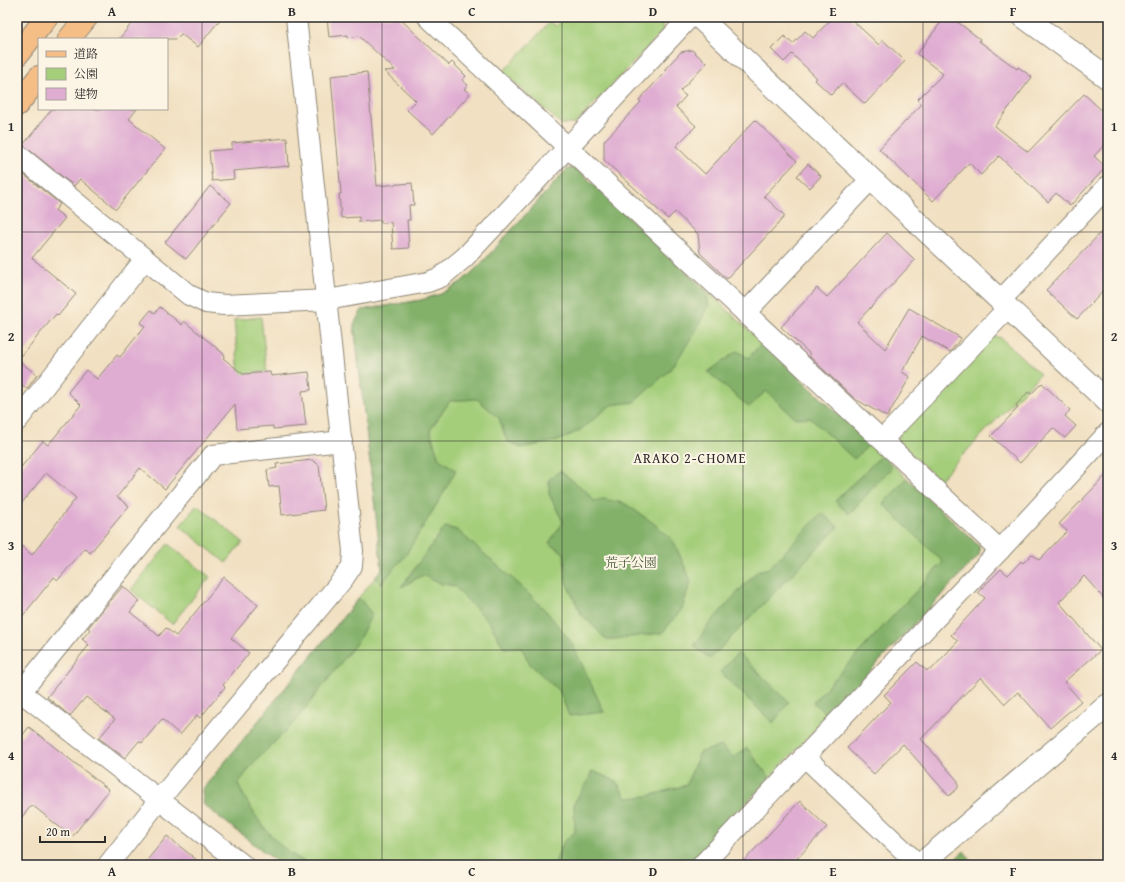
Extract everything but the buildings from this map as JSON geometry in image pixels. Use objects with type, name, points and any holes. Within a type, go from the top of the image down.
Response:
[{"type":"main road","points":[[17,55],[47,17]]},
{"type":"main road","points":[[70,38],[87,17]]},
{"type":"main road","points":[[17,105],[38,78]]},
{"type":"street","points":[[108,865],[159,800],[344,578],[352,566],[354,551],[296,17]]},
{"type":"street","points":[[428,17],[1000,550]]},
{"type":"street","points":[[17,154],[189,295],[206,304],[224,305],[327,300],[428,282],[441,277],[465,257],[690,17]]},
{"type":"street","points":[[699,17],[1108,402]]},
{"type":"street","points":[[1024,17],[1108,78]]},
{"type":"street","points":[[746,313],[871,179]]},
{"type":"street","points":[[882,440],[1004,305],[1108,186]]},
{"type":"street","points":[[17,421],[145,260]]},
{"type":"street","points":[[702,865],[1000,550],[1108,433]]},
{"type":"street","points":[[243,865],[18,693],[213,455],[342,441]]},
{"type":"street","points":[[804,756],[919,865],[1108,705]]},
{"type":"green space","points":[[564,17],[660,17],[663,31],[575,124],[561,124],[503,72],[550,22],[555,26]]},
{"type":"green space","name":"荒子公園","points":[[567,169],[577,169],[979,546],[979,555],[688,865],[281,865],[204,805],[202,790],[382,569],[354,324],[362,310],[421,300],[441,294],[461,282],[478,267]]},
{"type":"green space","points":[[567,169],[577,169],[706,291],[709,304],[695,332],[672,368],[634,402],[611,405],[580,430],[558,441],[521,448],[507,441],[499,418],[477,399],[450,401],[430,430],[439,459],[456,470],[405,556],[381,584],[375,578],[382,569],[354,324],[362,310],[421,300],[441,294],[461,282],[478,267]]},
{"type":"green space","points":[[261,317],[267,372],[239,375],[234,320]]},
{"type":"green space","points":[[991,335],[1001,338],[1040,374],[939,480],[898,442],[899,433]]},
{"type":"green space","points":[[762,343],[870,444],[854,459],[810,418],[795,418],[766,391],[749,407],[708,372],[737,351],[748,358]]},
{"type":"green space","points":[[882,455],[893,466],[849,514],[835,501]]},
{"type":"green space","points":[[560,471],[586,491],[594,501],[603,499],[624,503],[652,522],[673,540],[691,581],[682,609],[662,633],[607,640],[581,614],[566,582],[564,553],[549,543],[563,522],[549,494],[549,479]]},
{"type":"green space","points":[[907,478],[979,546],[979,555],[828,716],[813,702],[943,562],[883,504]]},
{"type":"green space","points":[[197,505],[243,542],[226,563],[180,526]]},
{"type":"green space","points":[[822,513],[838,527],[710,659],[694,646],[709,624],[757,571],[769,568]]},
{"type":"green space","points":[[445,527],[457,530],[521,586],[546,611],[572,643],[604,712],[569,716],[560,692],[530,664],[521,647],[504,648],[489,622],[454,586],[438,583],[423,575],[401,587]]},
{"type":"green space","points":[[168,544],[210,577],[172,624],[131,590]]},
{"type":"green space","points":[[359,598],[372,614],[358,641],[293,724],[254,762],[238,784],[251,809],[267,831],[287,850],[311,865],[281,865],[204,805],[202,790]]},
{"type":"green space","points":[[738,653],[789,702],[773,723],[720,672]]},
{"type":"green space","points":[[721,746],[733,757],[747,748],[770,778],[688,865],[554,865],[564,841],[575,832],[574,803],[587,783],[592,771],[616,781],[627,798],[648,796],[686,785],[700,752]]},
{"type":"green space","points":[[964,851],[974,865],[949,865]]},
{"type":"district","name":"ARAKO 2-CHOME","points":[[690,458]]}]
